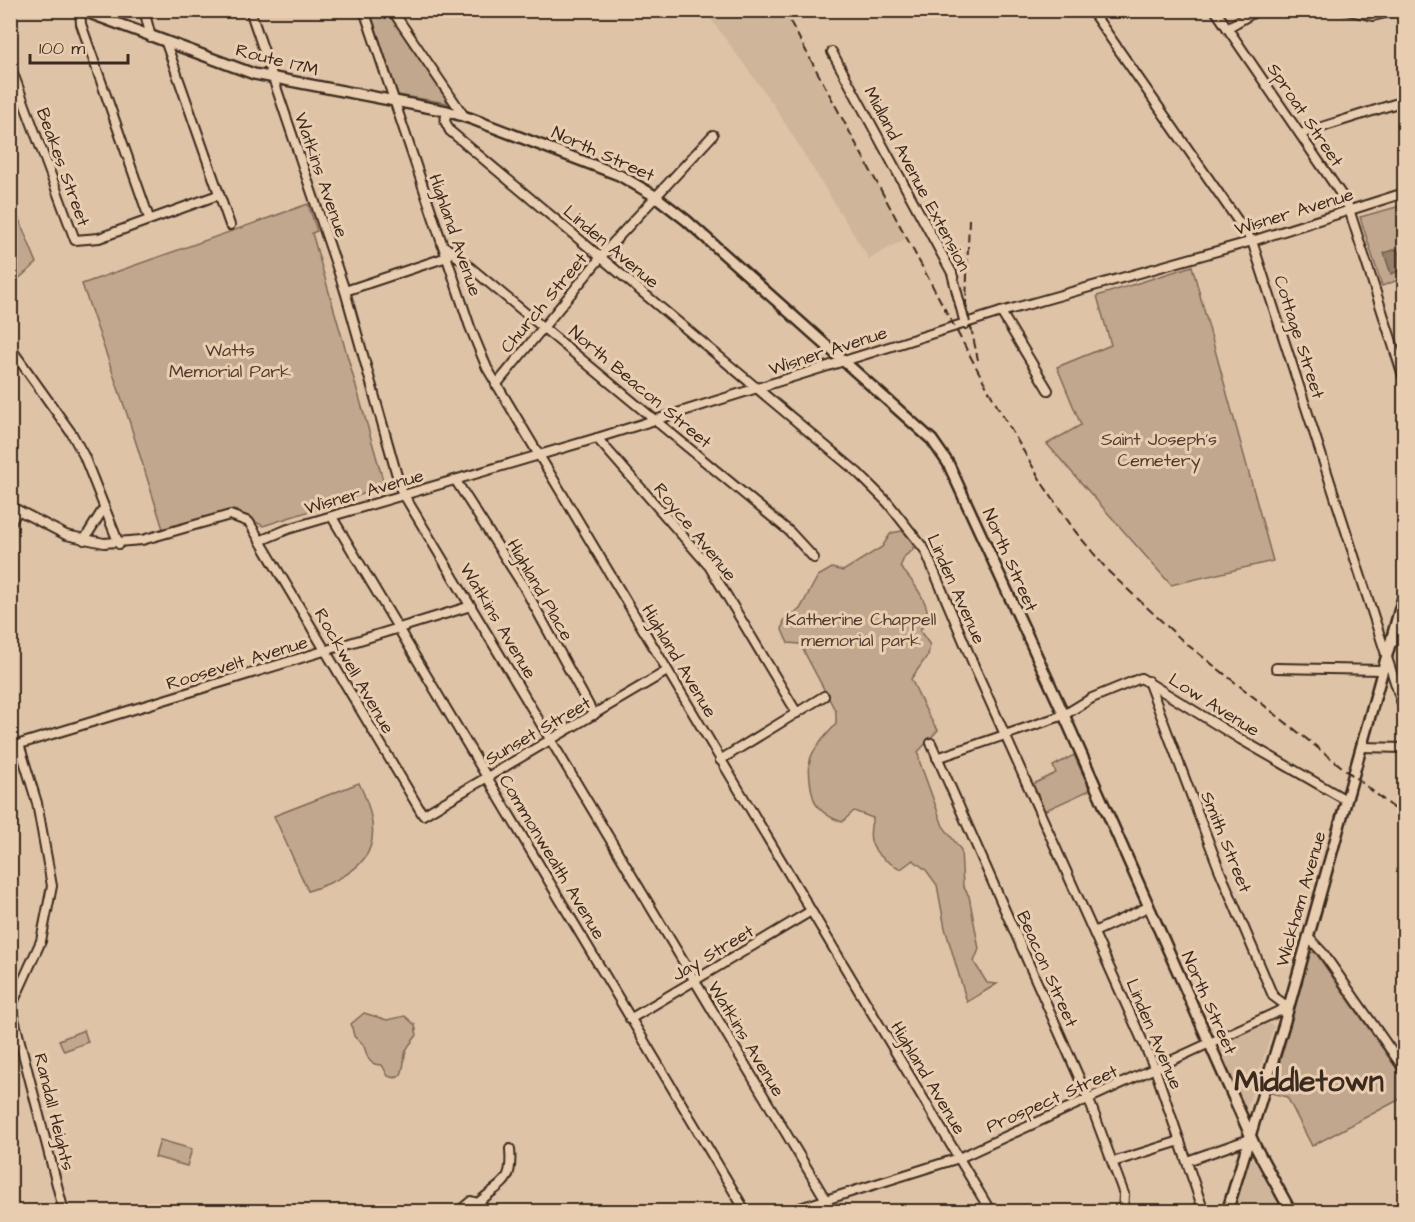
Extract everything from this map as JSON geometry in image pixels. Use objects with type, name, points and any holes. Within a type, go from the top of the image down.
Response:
[{"type":"main road","name":"Route 17M","points":[[80,10],[226,65],[273,79],[394,100],[447,111],[468,118]]},
{"type":"main road","name":"North Street","points":[[468,118],[619,175],[655,196],[686,220],[932,440],[948,463],[1064,716],[1248,1136],[1291,1212]]},
{"type":"main road","name":"Wickham Avenue","points":[[1227,1212],[1288,1008],[1404,594]]},
{"type":"street","points":[[80,10],[81,24],[150,218],[218,195]]},
{"type":"street","points":[[144,10],[151,37]]},
{"type":"street","name":"Watkins Avenue","points":[[250,10],[345,291],[401,490],[826,1200]]},
{"type":"street","name":"Highland Avenue","points":[[363,10],[476,343],[496,385],[991,1212]]},
{"type":"street","points":[[392,10],[468,118]]},
{"type":"street","name":"Cottage Street","points":[[1091,10],[1252,240],[1404,710]]},
{"type":"street","name":"Sproat Street","points":[[1215,10],[1350,210],[1404,379]]},
{"type":"street","points":[[1227,28],[1258,10]]},
{"type":"street","points":[[1346,10],[1380,15],[1398,10]]},
{"type":"street","points":[[166,43],[230,225]]},
{"type":"street","name":"Midland Avenue Extension","points":[[832,52],[952,273],[965,324]]},
{"type":"street","name":"Beakes Street","points":[[10,65],[71,236],[79,241],[99,238],[150,218]]},
{"type":"street","points":[[1300,134],[1404,101]]},
{"type":"street","name":"Linden Avenue","points":[[447,111],[446,128],[858,473],[913,531],[925,550],[1004,734],[1155,1069],[1204,1212]]},
{"type":"street","name":"Church Street","points":[[496,385],[601,258],[655,196],[713,135]]},
{"type":"street","name":"Wisner Avenue","points":[[262,540],[288,529],[759,390],[1000,312],[1252,240],[1404,193]]},
{"type":"street","name":"North Beacon Street","points":[[442,244],[789,531],[814,558]]},
{"type":"street","points":[[345,291],[447,257]]},
{"type":"street","points":[[1000,312],[1048,390]]},
{"type":"street","points":[[10,346],[72,434],[84,456],[118,544]]},
{"type":"street","name":"Royce Avenue","points":[[597,438],[709,566],[797,713]]},
{"type":"street","name":"Highland Place","points":[[456,481],[524,587],[594,715]]},
{"type":"street","points":[[84,540],[104,508]]},
{"type":"street","points":[[10,523],[14,509]]},
{"type":"street","name":"Rockwell Avenue","points":[[14,509],[47,527],[84,540],[118,544],[142,540],[230,515],[249,522],[262,540],[423,815]]},
{"type":"street","name":"Commonwealth Avenue","points":[[332,517],[746,1212]]},
{"type":"street","name":"Roosevelt Avenue","points":[[15,746],[471,606]]},
{"type":"street","points":[[1391,643],[1404,638]]},
{"type":"street","points":[[1276,668],[1382,670]]},
{"type":"street","name":"Sunset Street","points":[[423,815],[667,671]]},
{"type":"street","name":"Low Avenue","points":[[937,758],[1064,716],[1092,698],[1133,680],[1148,681],[1240,740],[1346,800]]},
{"type":"street","name":"Smith Street","points":[[1148,681],[1219,869],[1273,996],[1288,1008]]},
{"type":"street","points":[[720,760],[824,696]]},
{"type":"street","name":"Beacon Street","points":[[931,743],[1089,1100],[1124,1194],[1123,1212]]},
{"type":"street","name":"Randall Heights","points":[[15,746],[37,803],[52,886],[41,941],[11,1007],[64,1212]]},
{"type":"street","points":[[1362,747],[1404,748]]},
{"type":"street","points":[[1094,932],[1148,907]]},
{"type":"street","name":"Jay Street","points":[[630,1019],[811,911]]},
{"type":"street","points":[[1308,937],[1326,957],[1404,1069]]},
{"type":"street","name":"Prospect Street","points":[[787,1212],[959,1158],[1288,1008]]},
{"type":"street","points":[[1187,1161],[1248,1136]]},
{"type":"street","points":[[1113,1162],[1180,1141]]},
{"type":"street","points":[[478,1203],[507,1178],[512,1168],[510,1149]]},
{"type":"street","points":[[458,1212],[471,1201],[478,1203],[483,1212]]},
{"type":"shaded area","points":[[705,11],[784,11],[907,238],[869,259],[773,104]]},
{"type":"shaded area","points":[[1397,249],[1404,269],[1391,274],[1384,253]]},
{"type":"shaded area","points":[[1269,1023],[1274,1026],[1246,1109],[1217,1046]]},
{"type":"shaded area","points":[[1251,1158],[1256,1161],[1282,1211],[1245,1211],[1238,1201]]},
{"type":"green space","points":[[370,11],[387,11],[445,94],[447,103],[398,95]]},
{"type":"green space","points":[[11,200],[37,263],[10,285]]},
{"type":"green space","name":"Watts Memorial Park","points":[[308,204],[317,231],[312,233],[385,487],[263,526],[235,510],[163,529],[127,414],[82,284]]},
{"type":"green space","points":[[1404,205],[1404,278],[1382,286],[1360,217]]},
{"type":"green space","name":"Saint Joseph's Cemetery","points":[[1192,266],[1273,561],[1171,585],[1047,444],[1081,425],[1057,367],[1111,345],[1097,296]]},
{"type":"green space","name":"Katherine Chappell memorial park","points":[[902,531],[911,539],[913,550],[905,556],[900,567],[914,583],[926,605],[927,618],[920,631],[930,645],[928,655],[911,679],[938,730],[918,752],[920,763],[943,826],[961,850],[963,886],[969,896],[979,949],[974,962],[987,983],[997,984],[967,1002],[945,928],[937,885],[926,870],[913,860],[901,869],[880,855],[875,850],[870,836],[873,818],[854,811],[842,822],[826,814],[818,807],[813,797],[809,768],[811,757],[836,724],[836,712],[800,644],[788,643],[782,630],[784,620],[800,609],[818,576],[832,568],[843,571],[882,547],[891,533]]},
{"type":"green space","points":[[1074,755],[1090,790],[1044,811],[1031,785],[1056,773],[1053,766]]},
{"type":"green space","points":[[359,783],[372,823],[372,839],[368,853],[359,865],[346,875],[308,891],[274,816]]},
{"type":"green space","points":[[1315,952],[1404,1079],[1404,1097],[1312,1146],[1287,1097],[1271,1093],[1310,953]]},
{"type":"green space","points":[[364,1013],[387,1020],[405,1016],[415,1025],[417,1035],[407,1049],[403,1070],[398,1077],[388,1076],[382,1065],[372,1063],[361,1042],[354,1036],[351,1024]]},
{"type":"green space","points":[[84,1030],[88,1042],[64,1051],[59,1040]]},
{"type":"green space","points":[[160,1140],[192,1149],[187,1166],[155,1157]]},
{"type":"railway","points":[[784,10],[996,404],[1044,486],[1075,531],[1109,572],[1184,642],[1404,816]]},
{"type":"railway","points":[[969,219],[966,304],[978,360]]},
{"type":"district","name":"Middletown","points":[[1309,1082]]}]
